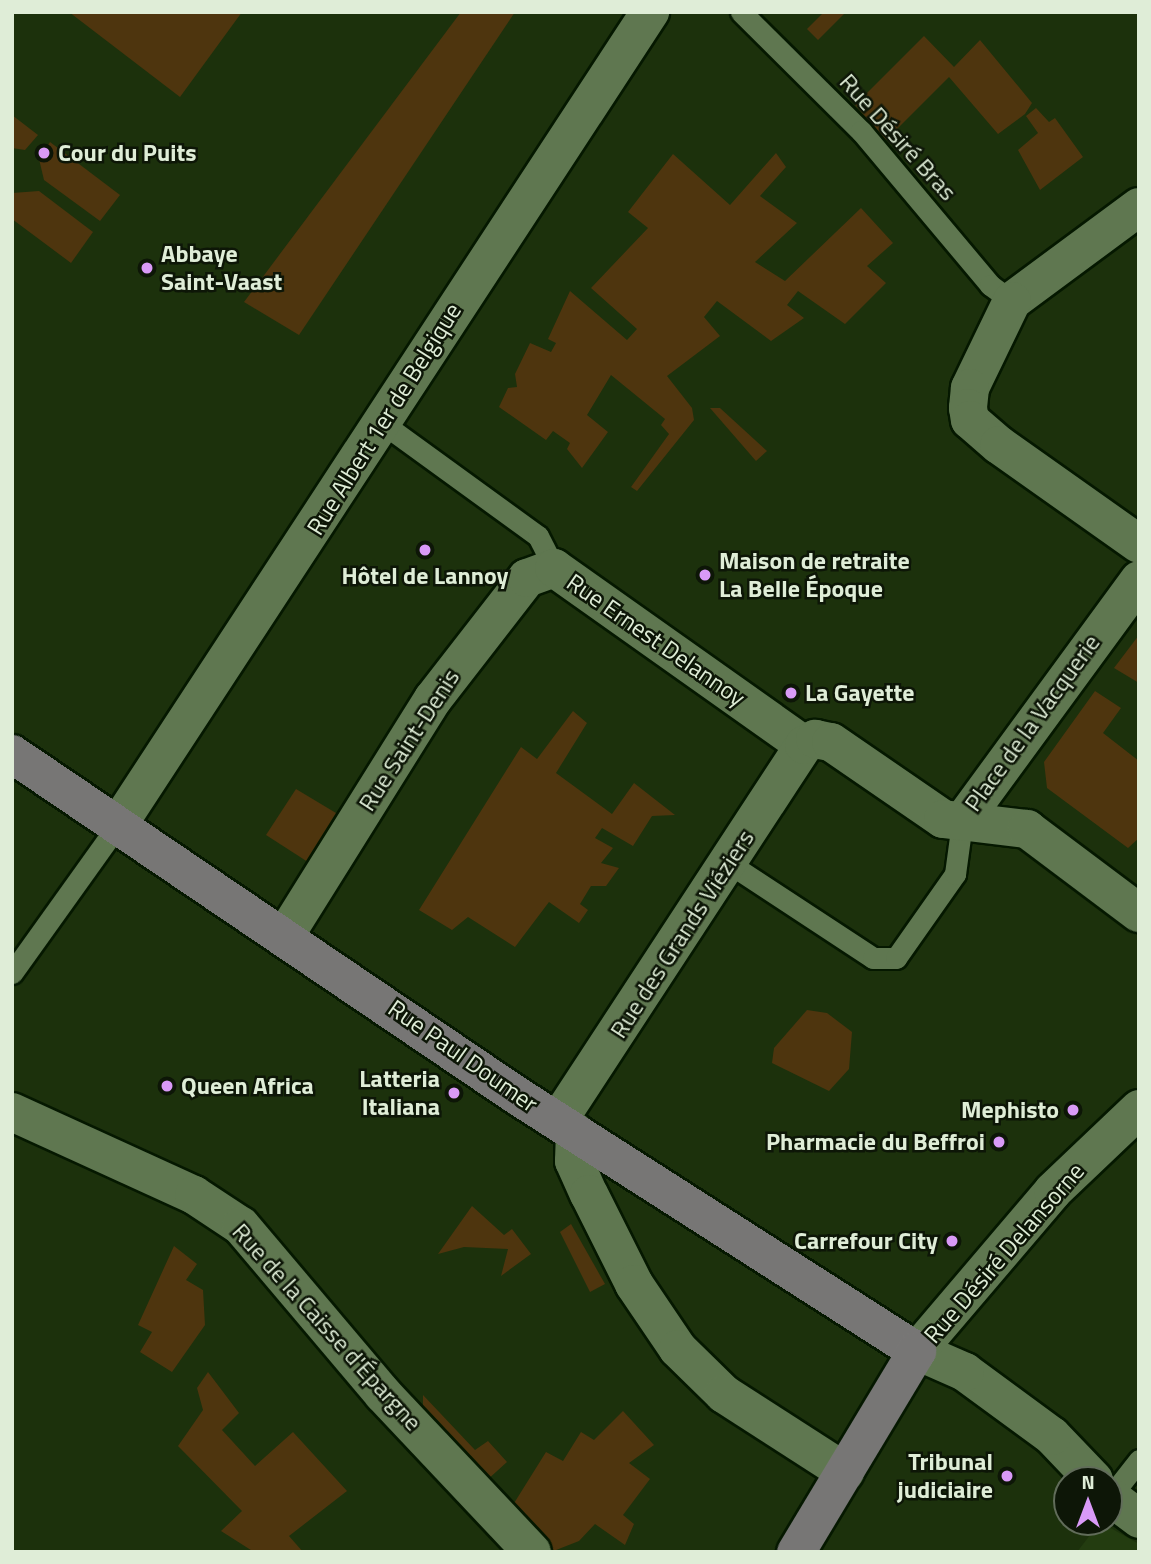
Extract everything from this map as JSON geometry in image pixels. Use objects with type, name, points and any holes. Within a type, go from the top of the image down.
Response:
[{"type":"street","name":"Rue Albert 1er de Belgique","points":[[118,825],[385,425],[476,270],[650,12]]},
{"type":"street","points":[[1139,207],[1012,302],[970,388],[970,420],[1139,544]]},
{"type":"street","name":"Rue Ernest Delannoy","points":[[554,568],[804,745]]},
{"type":"street","name":"Rue Saint-Denis","points":[[286,934],[433,699],[527,579],[554,568]]},
{"type":"street","name":"Place de la Vacquerie","points":[[804,745],[815,739],[831,742],[943,819],[962,822],[1139,580]]},
{"type":"street","name":"Rue des Grands Viéziers","points":[[566,1127],[804,745]]},
{"type":"street","name":"Rue Paul Doumer","points":[[12,754],[286,934],[566,1127],[917,1352]]},
{"type":"street","points":[[962,822],[1027,829],[1139,913]]},
{"type":"street","name":"Rue Désiré Delansorne","points":[[796,1552],[917,1352],[1053,1191],[1139,1109]]},
{"type":"street","name":"Rue de la Caisse d'Épargne","points":[[12,1112],[194,1195],[241,1226],[383,1394],[532,1552]]},
{"type":"street","points":[[566,1127],[574,1160],[634,1284],[678,1349],[724,1394],[845,1472]]},
{"type":"street","points":[[917,1352],[965,1372],[1052,1436],[1081,1466]]},
{"type":"street","points":[[1123,1506],[1139,1518]]},
{"type":"lane","name":"Rue Désiré Bras","points":[[741,12],[861,131],[990,285],[1012,302]]},
{"type":"lane","name":"Rue Ernest Delannoy","points":[[385,425],[538,536],[554,568]]},
{"type":"lane","points":[[730,864],[873,958],[896,958],[955,874],[962,822]]},
{"type":"lane","points":[[13,971],[118,825]]},
{"type":"lane","points":[[1123,1479],[1139,1460]]},
{"type":"shaded area","points":[[69,12],[242,12],[180,97]]},
{"type":"shaded area","points":[[461,12],[515,12],[299,335],[244,302]]},
{"type":"shaded area","points":[[824,12],[846,12],[818,40],[807,29]]},
{"type":"shaded area","points":[[924,36],[954,67],[980,40],[1032,103],[1025,114],[998,134],[949,77],[886,140],[855,105]]},
{"type":"shaded area","points":[[1036,108],[1049,122],[1055,118],[1083,157],[1040,190],[1018,150],[1038,133],[1026,116]]},
{"type":"shaded area","points":[[12,115],[38,135],[25,150],[12,148]]},
{"type":"shaded area","points":[[50,142],[120,195],[100,221],[44,180],[39,159]]},
{"type":"shaded area","points":[[776,153],[786,167],[760,196],[797,223],[755,262],[785,281],[861,208],[893,243],[867,266],[886,283],[845,324],[798,291],[787,305],[804,318],[771,341],[717,301],[704,317],[720,336],[667,376],[692,408],[694,420],[637,491],[631,487],[669,434],[661,425],[665,419],[611,375],[587,415],[608,432],[582,468],[567,449],[570,443],[553,431],[546,440],[499,407],[508,388],[517,387],[515,374],[530,343],[551,352],[556,343],[548,339],[570,291],[627,340],[637,329],[591,288],[648,228],[628,212],[673,154],[730,205]]},
{"type":"shaded area","points":[[39,191],[93,232],[71,263],[12,219],[12,193]]},
{"type":"shaded area","points":[[710,408],[720,408],[767,451],[756,461]]},
{"type":"shaded area","points":[[1139,635],[1139,683],[1114,668]]},
{"type":"shaded area","points":[[1095,691],[1121,708],[1103,733],[1139,761],[1139,838],[1128,848],[1047,788],[1044,762]]},
{"type":"shaded area","points":[[573,711],[587,723],[556,773],[612,814],[634,783],[675,815],[652,816],[633,846],[602,828],[595,838],[613,848],[601,863],[619,868],[606,886],[591,886],[580,904],[588,910],[579,923],[549,902],[515,947],[468,917],[452,930],[419,910],[521,747],[537,759]]},
{"type":"shaded area","points":[[296,789],[341,816],[311,864],[266,835]]},
{"type":"shaded area","points":[[807,1010],[827,1013],[852,1032],[849,1069],[829,1091],[772,1063],[774,1048]]},
{"type":"shaded area","points":[[472,1206],[504,1235],[512,1229],[531,1254],[501,1276],[508,1249],[464,1247],[438,1254]]},
{"type":"shaded area","points":[[571,1224],[605,1284],[590,1292],[560,1232]]},
{"type":"shaded area","points":[[174,1246],[197,1264],[186,1280],[203,1290],[205,1325],[172,1372],[140,1352],[152,1332],[138,1325]]},
{"type":"shaded area","points":[[208,1372],[239,1413],[222,1430],[255,1466],[293,1432],[347,1491],[289,1536],[303,1552],[254,1552],[221,1531],[242,1511],[178,1446],[203,1410],[197,1388]]},
{"type":"shaded area","points":[[423,1395],[475,1450],[488,1441],[507,1462],[486,1481],[423,1412]]},
{"type":"shaded area","points":[[623,1411],[654,1445],[629,1463],[650,1479],[623,1515],[634,1524],[625,1545],[595,1524],[579,1541],[551,1552],[511,1508],[546,1452],[563,1461],[581,1432],[594,1440]]},
{"type":"shaded area","points":[[1123,1535],[1139,1544],[1139,1552],[1077,1552],[1089,1536]]},
{"type":"place","name":"Cour du Puits","points":[[44,153]]},
{"type":"place","name":"Abbaye Saint-Vaast","points":[[147,268]]},
{"type":"place","name":"Hôtel de Lannoy","points":[[425,550]]},
{"type":"place","name":"Maison de retraite La Belle Époque","points":[[705,575]]},
{"type":"place","name":"La Gayette","points":[[791,693]]},
{"type":"place","name":"Queen Africa","points":[[167,1086]]},
{"type":"place","name":"Latteria Italiana","points":[[454,1093]]},
{"type":"place","name":"Mephisto","points":[[1073,1110]]},
{"type":"place","name":"Pharmacie du Beffroi","points":[[999,1142]]},
{"type":"place","name":"Carrefour City","points":[[952,1241]]},
{"type":"place","name":"Tribunal judiciaire","points":[[1007,1476]]}]
